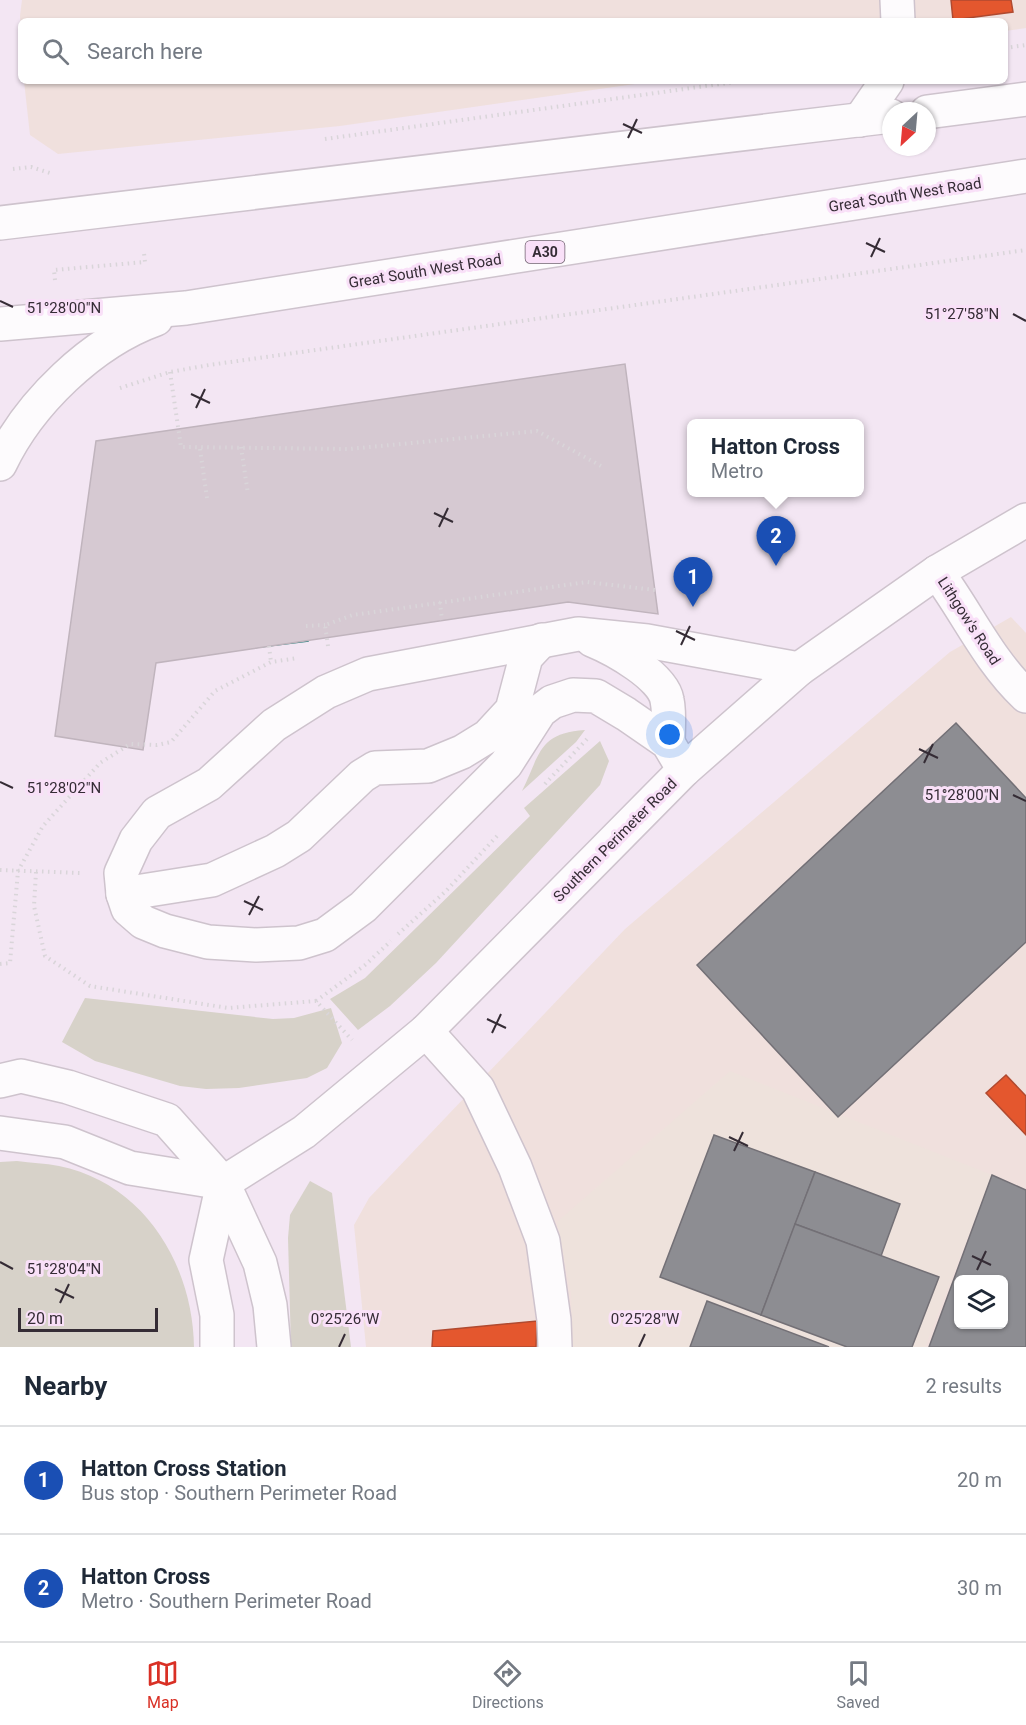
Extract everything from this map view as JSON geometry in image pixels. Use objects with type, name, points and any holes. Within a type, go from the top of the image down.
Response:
[{"type":"main road","points":[[897,0],[898,18]]},
{"type":"main road","points":[[0,223],[876,118],[886,84]]},
{"type":"main road","points":[[936,111],[1026,99]]},
{"type":"main road","name":"Great South West Road","points":[[0,324],[186,308],[1026,176]]},
{"type":"main road","points":[[0,464],[20,430],[80,363],[110,340],[145,323],[186,308]]},
{"type":"main road","name":"Southern Perimeter Road","points":[[223,1183],[304,1132],[426,1031],[676,757],[937,572],[1026,520]]},
{"type":"main road","name":"Lithgow's Road","points":[[937,572],[966,611],[983,646],[1026,696]]},
{"type":"main road","points":[[578,634],[617,652],[657,681],[668,699],[676,757]]},
{"type":"main road","points":[[676,757],[596,696],[573,695],[552,702],[540,711],[506,764],[363,907],[325,935],[299,943],[256,945],[208,942],[165,931],[143,922],[128,909],[122,884],[136,840],[157,813],[209,784],[274,725],[326,692],[368,674],[578,634],[647,641],[799,669]]},
{"type":"main road","points":[[122,884],[212,880],[275,851],[299,836],[362,776],[375,768],[428,766],[441,763],[488,736],[512,710],[526,657],[542,640]]},
{"type":"main road","points":[[426,1031],[478,1089],[515,1167],[543,1241],[554,1320],[555,1347]]},
{"type":"main road","points":[[0,1081],[21,1076],[68,1087],[167,1120],[223,1183],[260,1263],[270,1305],[274,1347]]},
{"type":"main road","points":[[0,1133],[65,1142],[130,1168],[223,1183]]},
{"type":"main road","points":[[217,1347],[217,1315],[206,1260],[223,1183]]},
{"type":"path","points":[[1008,48],[1026,45]]},
{"type":"path","points":[[323,140],[721,84]]},
{"type":"path","points":[[13,169],[31,167],[52,174]]},
{"type":"path","points":[[111,393],[170,372],[1026,250]]},
{"type":"path","points":[[55,280],[54,270],[145,262],[144,253]]},
{"type":"path","points":[[170,372],[181,447],[349,449],[537,431],[603,467]]},
{"type":"path","points":[[241,447],[248,494]]},
{"type":"path","points":[[200,449],[207,498]]},
{"type":"path","points":[[306,626],[325,625]]},
{"type":"path","points":[[269,646],[271,662]]},
{"type":"path","points":[[0,870],[36,872],[122,884]]},
{"type":"path","points":[[0,964],[10,963],[18,871]]},
{"type":"path","points":[[36,872],[34,906],[45,956],[90,986],[228,1008],[316,1000],[378,1070]]},
{"type":"shaded area","points":[[22,0],[1026,0],[1026,28],[1008,31],[1008,18],[20,18]]},
{"type":"shaded area","points":[[24,84],[635,84],[340,126],[58,154],[30,135]]},
{"type":"shaded area","points":[[1011,617],[1026,633],[1026,1347],[366,1347],[354,1225],[369,1198],[625,929],[950,652]]},
{"type":"shaded area","points":[[585,730],[576,742],[522,791],[537,757],[549,741],[570,732]]},
{"type":"shaded area","points":[[600,741],[609,761],[600,785],[436,963],[390,1006],[358,1030],[330,999],[365,978],[530,816],[524,808]]},
{"type":"shaded area","points":[[85,998],[273,1019],[294,1018],[331,1008],[342,1043],[327,1068],[307,1078],[239,1088],[206,1089],[180,1086],[95,1061],[62,1042]]},
{"type":"shaded area","points":[[730,1071],[992,1175],[925,1347],[573,1347],[571,1293],[557,1222]]},
{"type":"shaded area","points":[[17,1161],[59,1166],[89,1175],[116,1190],[139,1209],[158,1232],[173,1258],[184,1287],[191,1316],[194,1347],[0,1347],[0,1162]]},
{"type":"shaded area","points":[[310,1181],[332,1193],[351,1347],[291,1347],[288,1238],[290,1215]]},
{"type":"building: Shops","points":[[951,0],[1011,0],[1013,12],[953,18]]},
{"type":"building: Shops","points":[[1006,1075],[1026,1096],[1026,1135],[986,1093]]},
{"type":"building: Shops","points":[[537,1321],[536,1347],[432,1347],[433,1331]]},
{"type":"building: Public","points":[[535,436],[506,547],[300,571],[285,612],[306,626],[308,641],[212,653],[202,576],[175,580],[187,501],[402,476],[398,449]]},
{"type":"building: Industry","points":[[956,723],[1026,798],[1026,942],[838,1117],[697,965]]},
{"type":"building: Industry","points":[[714,1135],[815,1172],[761,1315],[660,1277]]},
{"type":"building: Industry","points":[[815,1172],[900,1204],[881,1256],[795,1224]]},
{"type":"building: Industry","points":[[992,1175],[1026,1190],[1026,1347],[929,1347],[954,1279],[954,1329],[1008,1329],[1008,1275],[955,1275]]},
{"type":"building: Industry","points":[[795,1224],[939,1277],[912,1347],[847,1347],[761,1315]]},
{"type":"building: Industry","points":[[707,1301],[829,1347],[690,1347]]},
{"type":"building: Other","points":[[625,364],[658,614],[568,602],[156,663],[143,750],[55,736],[96,441]]},
{"type":"place","name":"Hatton Cross","points":[[776,566]]},
{"type":"place","name":"Hatton Cross Station","points":[[693,607]]}]
